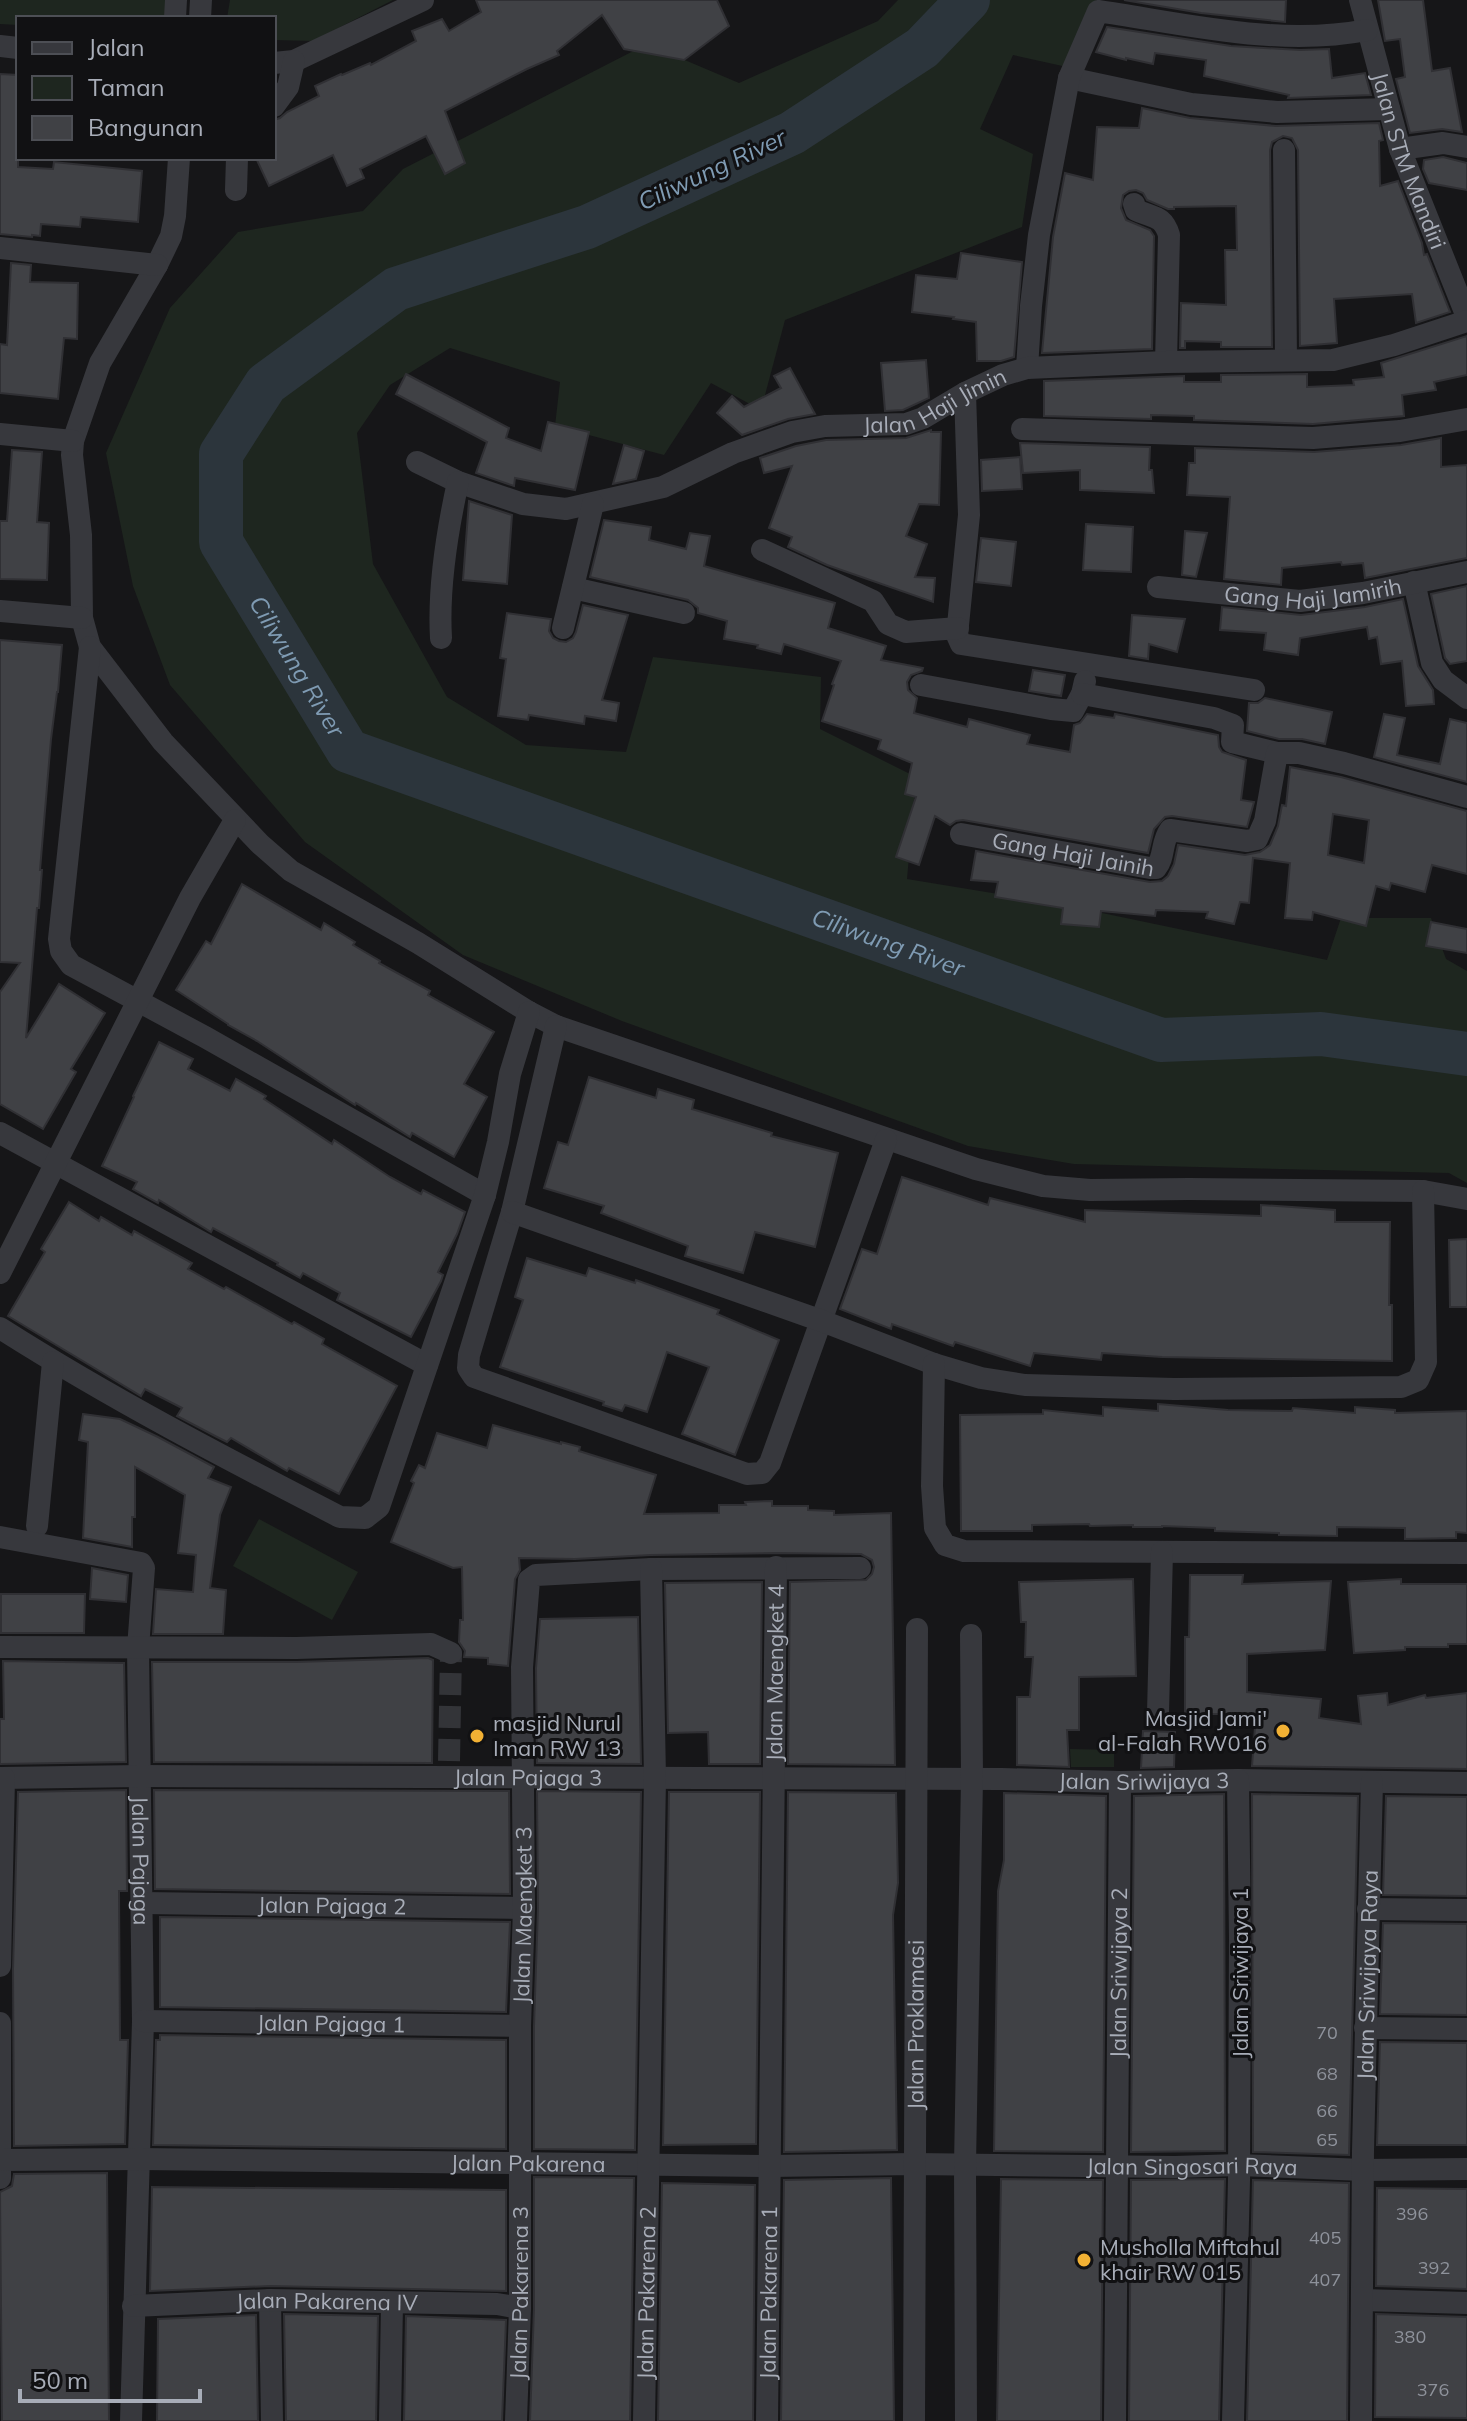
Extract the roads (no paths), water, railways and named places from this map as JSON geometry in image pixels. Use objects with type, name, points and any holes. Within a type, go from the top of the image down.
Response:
[{"type":"street","points":[[276,103],[288,87],[284,62],[423,0]]},
{"type":"street","name":"Jalan STM Mandiri","points":[[1360,0],[1400,149],[1467,319]]},
{"type":"street","points":[[1027,368],[1039,235],[1069,78],[1098,11],[1284,36],[1337,36],[1367,30]]},
{"type":"street","points":[[1069,78],[1191,104],[1277,112],[1389,109]]},
{"type":"street","points":[[1400,149],[1443,143],[1467,147]]},
{"type":"street","points":[[1284,150],[1286,360]]},
{"type":"street","points":[[179,160],[171,236],[100,363],[73,441],[81,535],[82,618],[90,647],[59,939],[61,951],[71,965],[485,1195]]},
{"type":"street","points":[[236,190],[237,160]]},
{"type":"street","points":[[1134,204],[1136,210],[1161,219],[1169,235],[1166,362]]},
{"type":"street","points":[[0,248],[157,265]]},
{"type":"street","name":"Jalan Haji Jimin","points":[[417,462],[458,482],[523,504],[566,509],[663,487],[733,453],[792,432],[825,426],[906,424],[1003,375],[1027,368],[1333,360],[1360,355],[1467,319]]},
{"type":"street","points":[[965,393],[969,515],[957,635],[961,644],[1254,690]]},
{"type":"street","points":[[1022,429],[1313,438],[1400,431],[1467,419]]},
{"type":"street","points":[[0,434],[73,441]]},
{"type":"street","points":[[441,638],[439,607],[458,482]]},
{"type":"street","points":[[563,628],[593,504]]},
{"type":"street","points":[[762,550],[873,601],[888,624],[906,632],[958,628]]},
{"type":"street","name":"Gang Haji Jamirih","points":[[1158,587],[1300,601],[1363,593],[1467,572]]},
{"type":"street","points":[[1414,582],[1432,663],[1443,680],[1467,698]]},
{"type":"street","points":[[573,588],[684,613]]},
{"type":"street","points":[[0,611],[82,618]]},
{"type":"street","points":[[90,647],[163,742],[235,820],[291,871],[556,1026],[886,1140],[976,1169],[1043,1186],[1090,1190],[1423,1191],[1467,1199]]},
{"type":"street","points":[[921,685],[1073,711],[1082,694],[1088,664]]},
{"type":"street","points":[[1082,694],[1214,718],[1233,725],[1232,742],[1277,753],[1299,753],[1344,763],[1467,797]]},
{"type":"street","name":"Gang Haji Jainih","points":[[961,834],[1156,868],[1162,858],[1164,839],[1170,830],[1247,841],[1257,839],[1265,821],[1277,753]]},
{"type":"street","points":[[0,1273],[190,898],[235,820]]},
{"type":"street","points":[[0,1328],[53,1362],[197,1443],[340,1517],[365,1518],[379,1507],[485,1195],[510,1074],[529,1012]]},
{"type":"street","points":[[556,1026],[512,1212],[469,1355],[468,1368],[474,1377],[747,1474],[762,1473],[770,1463],[886,1140]]},
{"type":"street","points":[[0,1133],[427,1365]]},
{"type":"street","points":[[512,1212],[822,1321],[934,1364],[981,1378],[1025,1385],[1174,1389],[1401,1387],[1418,1380],[1426,1362],[1423,1191]]},
{"type":"street","points":[[37,1526],[53,1362]]},
{"type":"street","points":[[934,1364],[933,1500],[935,1528],[945,1545],[964,1551],[1467,1553]]},
{"type":"street","name":"Jalan Pajaga","points":[[0,1537],[141,1563],[144,1568],[138,1648],[143,2021],[131,2421]]},
{"type":"street","points":[[1158,1713],[1162,1552]]},
{"type":"street","name":"Jalan Maengket 4","points":[[769,2166],[776,1567]]},
{"type":"street","points":[[651,1569],[860,1568]]},
{"type":"street","name":"Jalan Maengket 3","points":[[519,2164],[524,1908],[523,1652],[529,1580],[536,1575],[651,1569]]},
{"type":"street","name":"Jalan Pakarena 2","points":[[644,2421],[655,1778],[651,1569]]},
{"type":"street","name":"Jalan Proklamasi","points":[[914,2421],[917,1629]]},
{"type":"street","points":[[966,2421],[965,2165],[972,1779],[971,1635]]},
{"type":"street","points":[[0,1647],[296,1648],[431,1644],[451,1653]]},
{"type":"street","name":"Jalan Pajaga 3","points":[[2,1778],[449,1769],[522,1779],[917,1779]]},
{"type":"street","points":[[0,1966],[2,1778]]},
{"type":"street","name":"Jalan Sriwijaya 3","points":[[917,1779],[1467,1783]]},
{"type":"street","name":"Jalan Sriwijaya 1","points":[[1233,2421],[1240,1938],[1238,1780]]},
{"type":"street","name":"Jalan Sriwijaya 2","points":[[1115,2421],[1120,1782]]},
{"type":"street","name":"Jalan Sriwijaya Raya","points":[[1361,2421],[1365,2028],[1372,1782]]},
{"type":"street","name":"Jalan Pajaga 2","points":[[142,1903],[524,1908]]},
{"type":"street","points":[[1368,1909],[1467,1910]]},
{"type":"street","name":"Jalan Pajaga 1","points":[[143,2021],[520,2026]]},
{"type":"street","points":[[0,2023],[0,2178]]},
{"type":"street","points":[[1365,2028],[1467,2029]]},
{"type":"street","name":"Jalan Pakarena","points":[[0,2160],[769,2166],[915,2164]]},
{"type":"street","name":"Jalan Pakarena 3","points":[[516,2421],[520,2308],[519,2164]]},
{"type":"street","name":"Jalan Singosari Raya","points":[[915,2164],[1467,2169]]},
{"type":"street","name":"Jalan Pakarena 1","points":[[767,2421],[769,2166]]},
{"type":"street","points":[[270,2300],[272,2421]]},
{"type":"street","name":"Jalan Pakarena IV","points":[[133,2306],[270,2300],[497,2304],[520,2308]]},
{"type":"street","points":[[1362,2300],[1467,2303]]},
{"type":"street","points":[[390,2421],[392,2303]]},
{"type":"waterway","name":"Ciliwung River","points":[[968,0],[922,48],[792,133],[587,227],[396,289],[266,384],[221,454],[221,542],[348,751],[1161,1040],[1321,1034],[1467,1054]]},
{"type":"tunnel","points":[[449,1761],[451,1653]]},
{"type":"place","name":"Masjid Jami' al-Falah RW016","points":[[1283,1731]]},
{"type":"place","name":"masjid Nurul Iman RW 13","points":[[477,1736]]},
{"type":"place","name":"Musholla Miftahul khair RW 015","points":[[1084,2260]]}]
